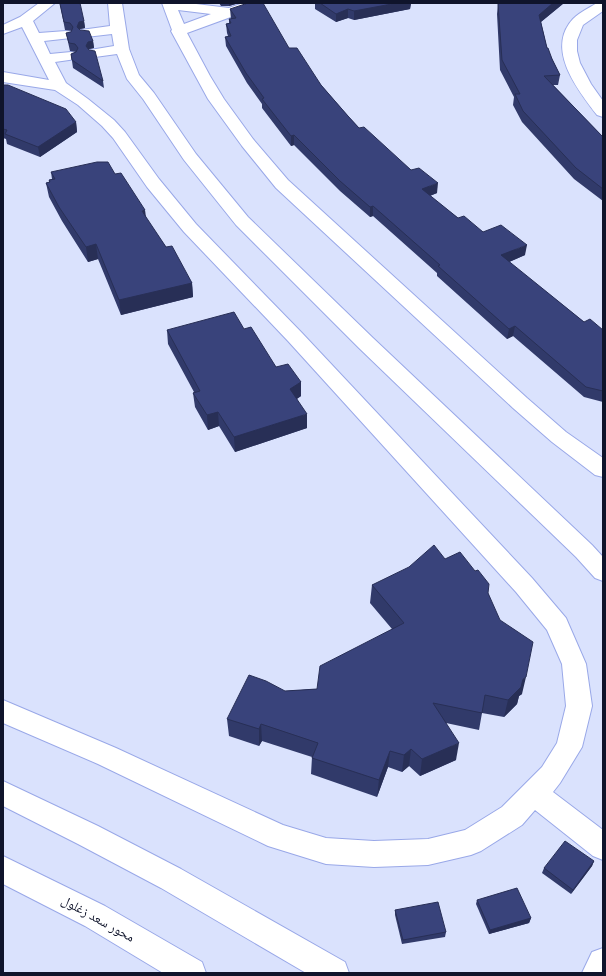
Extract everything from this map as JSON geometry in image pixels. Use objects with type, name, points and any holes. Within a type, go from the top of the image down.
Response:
[{"type":"street","points":[[3,30],[25,20],[48,3]]},
{"type":"street","points":[[115,3],[122,49],[132,76],[152,101],[190,158],[242,221],[366,343],[584,551],[603,572]]},
{"type":"street","points":[[234,10],[205,10],[169,3],[178,31],[195,66],[211,92],[253,152],[282,184],[520,403],[559,436],[603,469]]},
{"type":"street","points":[[178,31],[256,3]]},
{"type":"street","points":[[603,5],[584,16],[573,30],[568,45],[572,62],[586,89],[603,112]]},
{"type":"street","points":[[25,20],[60,86]]},
{"type":"street","points":[[86,32],[118,29]]},
{"type":"street","points":[[34,38],[66,35]]},
{"type":"street","points":[[95,53],[122,49]]},
{"type":"street","points":[[45,59],[71,56]]},
{"type":"street","points":[[3,77],[60,86],[83,102],[108,123],[124,141],[153,183],[190,228],[295,337],[489,546],[557,625],[574,664],[579,706],[569,747],[550,775],[512,816],[471,842],[428,852],[374,854],[326,851],[278,837],[107,756],[3,711]]},
{"type":"street","points":[[3,793],[141,862],[246,920],[334,973]]},
{"type":"street","points":[[534,793],[603,847]]},
{"type":"street","name":"محور سعد زغلول","points":[[3,869],[95,916],[191,973]]},
{"type":"street","points":[[597,973],[603,963]]},
{"type":"building","points":[[61,3],[80,3],[84,21],[79,22],[77,27],[80,30],[89,31],[93,41],[88,42],[86,46],[89,50],[95,51],[103,81],[72,60],[71,54],[76,52],[78,48],[75,44],[69,43],[66,33],[71,32],[73,27],[70,23],[64,22]]},
{"type":"building","points":[[248,3],[263,3],[289,48],[297,48],[321,85],[359,128],[364,127],[411,170],[419,168],[438,183],[422,189],[458,218],[464,216],[483,232],[501,225],[527,245],[501,255],[584,322],[590,319],[603,330],[603,391],[586,387],[515,326],[509,329],[373,206],[370,207],[340,181],[294,135],[291,136],[262,99],[264,98],[246,73],[225,37],[231,36],[226,24],[231,23],[229,19],[236,18],[230,9]]},
{"type":"building","points":[[320,3],[397,3],[354,11],[348,9],[336,14]]},
{"type":"building","points":[[553,3],[539,15],[547,48],[560,75],[544,76],[603,137],[603,189],[576,168],[523,111],[515,94],[520,94],[502,60],[498,4]]},
{"type":"building","points":[[3,85],[8,85],[66,109],[76,122],[38,147],[5,134],[7,130],[3,129]]},
{"type":"building","points":[[97,162],[108,162],[115,174],[121,173],[145,210],[142,211],[166,247],[172,246],[192,283],[119,300],[96,244],[86,247],[59,207],[46,183],[50,182],[49,180],[55,179],[51,172]]},
{"type":"building","points":[[234,312],[244,329],[251,327],[276,367],[288,364],[301,382],[290,389],[307,414],[234,437],[218,412],[207,415],[193,393],[200,391],[167,330]]},
{"type":"building","points":[[434,545],[445,559],[460,552],[475,571],[478,570],[489,584],[488,593],[500,620],[533,642],[526,677],[523,679],[521,687],[508,700],[485,695],[482,713],[433,703],[459,743],[422,759],[411,749],[404,755],[390,751],[379,780],[312,758],[318,743],[261,724],[259,729],[227,719],[249,675],[266,681],[285,691],[317,689],[320,666],[404,623],[372,585],[409,567]]},
{"type":"building","points":[[565,841],[594,861],[573,890],[544,868]]},
{"type":"building","points":[[517,888],[531,918],[490,930],[477,900]]},
{"type":"building","points":[[438,902],[446,932],[403,940],[395,910]]}]
